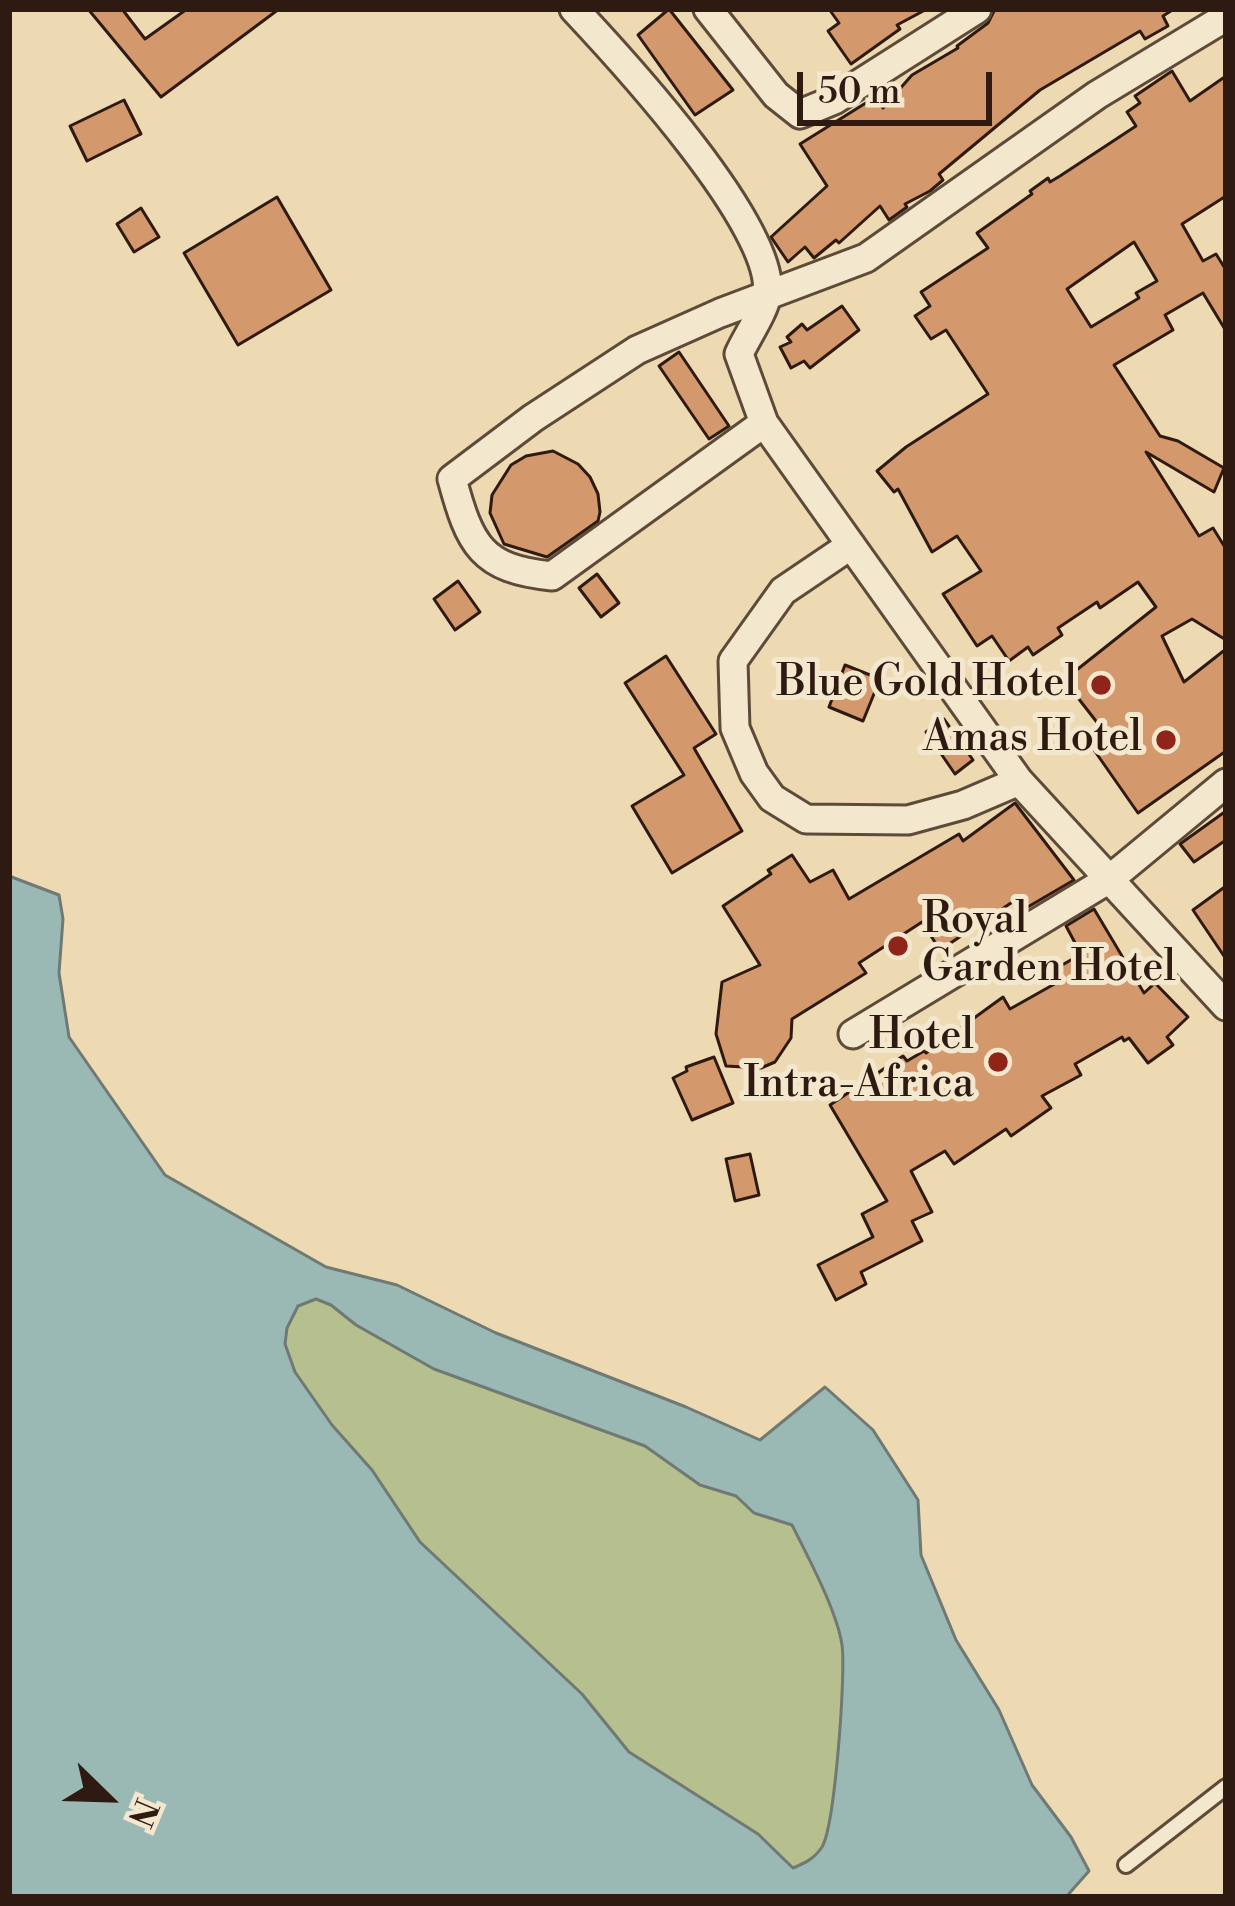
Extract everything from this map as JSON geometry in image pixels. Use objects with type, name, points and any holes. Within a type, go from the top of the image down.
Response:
[{"type":"street","points":[[574,9],[664,109],[751,232],[764,266],[766,295],[739,354],[764,423],[1019,781],[1226,1006]]},
{"type":"street","points":[[708,9],[776,95],[800,114],[834,100],[977,9]]},
{"type":"street","points":[[764,423],[552,576],[515,573],[484,555],[463,518],[452,479],[533,418],[637,350],[866,258],[1096,95],[1226,17]]},
{"type":"street","points":[[851,545],[783,591],[733,661],[735,728],[754,773],[772,799],[806,819],[908,820],[963,805],[1019,781]]},
{"type":"street","points":[[853,1034],[1111,878],[1226,783]]},
{"type":"lane","points":[[1126,1865],[1226,1786]]},
{"type":"green space","points":[[316,1299],[434,1369],[645,1446],[700,1485],[736,1496],[754,1513],[792,1525],[828,1600],[842,1645],[835,1781],[827,1833],[813,1858],[793,1868],[758,1834],[629,1752],[582,1694],[419,1542],[372,1470],[294,1372],[285,1345],[287,1328],[298,1306]]},
{"type":"water","points":[[9,876],[59,895],[63,919],[59,973],[69,1037],[165,1175],[326,1267],[397,1285],[496,1333],[760,1440],[825,1387],[873,1430],[918,1500],[921,1555],[956,1640],[999,1710],[1032,1785],[1071,1837],[1089,1871],[1066,1897],[9,1897]],"holes":[[[316,1299],[356,1325],[434,1369],[645,1446],[700,1485],[736,1496],[754,1513],[792,1525],[828,1601],[843,1661],[831,1810],[822,1847],[812,1858],[793,1868],[758,1834],[629,1752],[582,1694],[420,1542],[372,1470],[332,1425],[295,1372],[285,1344],[298,1306]]]},
{"type":"building","points":[[88,9],[122,9],[145,39],[187,9],[279,9],[161,97]]},
{"type":"building","points":[[669,9],[733,90],[695,115],[638,35]]},
{"type":"building","points":[[829,9],[927,9],[897,25],[900,29],[851,64],[828,31],[839,23]]},
{"type":"building","points":[[995,9],[1174,9],[1163,16],[1168,26],[1145,39],[1140,31],[1040,90],[939,174],[943,180],[889,220],[880,206],[839,243],[836,240],[814,258],[805,247],[788,262],[771,237],[827,186],[800,144],[877,96],[883,108],[912,75],[958,48],[988,23]]},
{"type":"building","points":[[1172,71],[1190,101],[1226,76],[1226,196],[1182,224],[1203,261],[1216,254],[1226,270],[1226,331],[1203,293],[1165,315],[1173,330],[1114,365],[1160,436],[1224,468],[1214,492],[1146,452],[1199,536],[1213,528],[1226,549],[1226,640],[1192,619],[1162,636],[1184,682],[1226,649],[1226,751],[1138,813],[1094,750],[1110,739],[1064,680],[1156,607],[1138,582],[1058,628],[1062,635],[1033,655],[1028,647],[1009,661],[992,636],[977,646],[943,594],[981,571],[957,536],[932,552],[898,489],[894,492],[877,471],[988,394],[946,330],[931,339],[915,316],[930,306],[921,292],[988,248],[977,233],[1030,191],[1136,126],[1127,112],[1140,103],[1135,96]],"holes":[[[1134,242],[1157,281],[1136,293],[1139,298],[1091,327],[1067,289]]]},
{"type":"building","points":[[124,100],[141,134],[87,161],[70,126]]},
{"type":"building","points":[[277,197],[331,290],[238,345],[184,253]]},
{"type":"building","points":[[141,208],[159,237],[134,252],[117,224]]},
{"type":"building","points":[[842,306],[859,330],[810,368],[804,361],[791,368],[780,347],[791,342],[787,337],[802,324],[807,330]]},
{"type":"building","points":[[679,352],[729,426],[709,439],[659,366]]},
{"type":"building","points":[[553,451],[578,464],[590,477],[600,512],[598,521],[547,557],[504,544],[490,513],[492,495],[511,465],[526,456]]},
{"type":"building","points":[[597,574],[619,603],[601,617],[579,588]]},
{"type":"building","points":[[458,581],[480,612],[455,630],[434,599]]},
{"type":"building","points":[[666,656],[716,734],[694,748],[742,831],[672,873],[632,806],[684,775],[625,683]]},
{"type":"building","points":[[845,665],[880,679],[863,721],[829,707]]},
{"type":"building","points":[[944,719],[973,760],[955,774],[926,732]]},
{"type":"building","points":[[1015,803],[1074,880],[1021,911],[1014,901],[940,950],[922,922],[859,963],[866,973],[792,1019],[791,1038],[775,1062],[761,1068],[726,1066],[716,1034],[722,982],[760,965],[723,906],[792,855],[810,882],[833,870],[849,899],[959,834],[963,841]]},
{"type":"building","points":[[1226,811],[1226,840],[1194,862],[1180,844]]},
{"type":"building","points":[[1226,886],[1226,959],[1193,910]]},
{"type":"building","points":[[1094,909],[1144,993],[1155,983],[1188,1017],[1167,1037],[1173,1045],[1148,1063],[1129,1038],[1124,1041],[1122,1037],[1075,1064],[1081,1075],[1042,1096],[1051,1108],[1011,1136],[1006,1129],[954,1164],[945,1151],[911,1171],[932,1212],[912,1221],[922,1241],[861,1272],[866,1284],[836,1300],[818,1265],[873,1237],[862,1214],[887,1201],[830,1105],[903,1056],[907,1061],[926,1053],[1003,997],[1010,1009],[1058,982],[1052,971],[1081,954],[1066,926]]},
{"type":"building","points":[[714,1057],[733,1103],[692,1120],[673,1078],[687,1071],[686,1067]]},
{"type":"building","points":[[750,1154],[759,1195],[735,1201],[726,1159]]},
{"type":"place","name":"Blue Gold Hotel","points":[[1101,685]]},
{"type":"place","name":"Amas Hotel","points":[[1166,740]]},
{"type":"place","name":"Royal Garden Hotel","points":[[898,946]]},
{"type":"place","name":"Hotel Intra-Africa","points":[[998,1062]]}]
